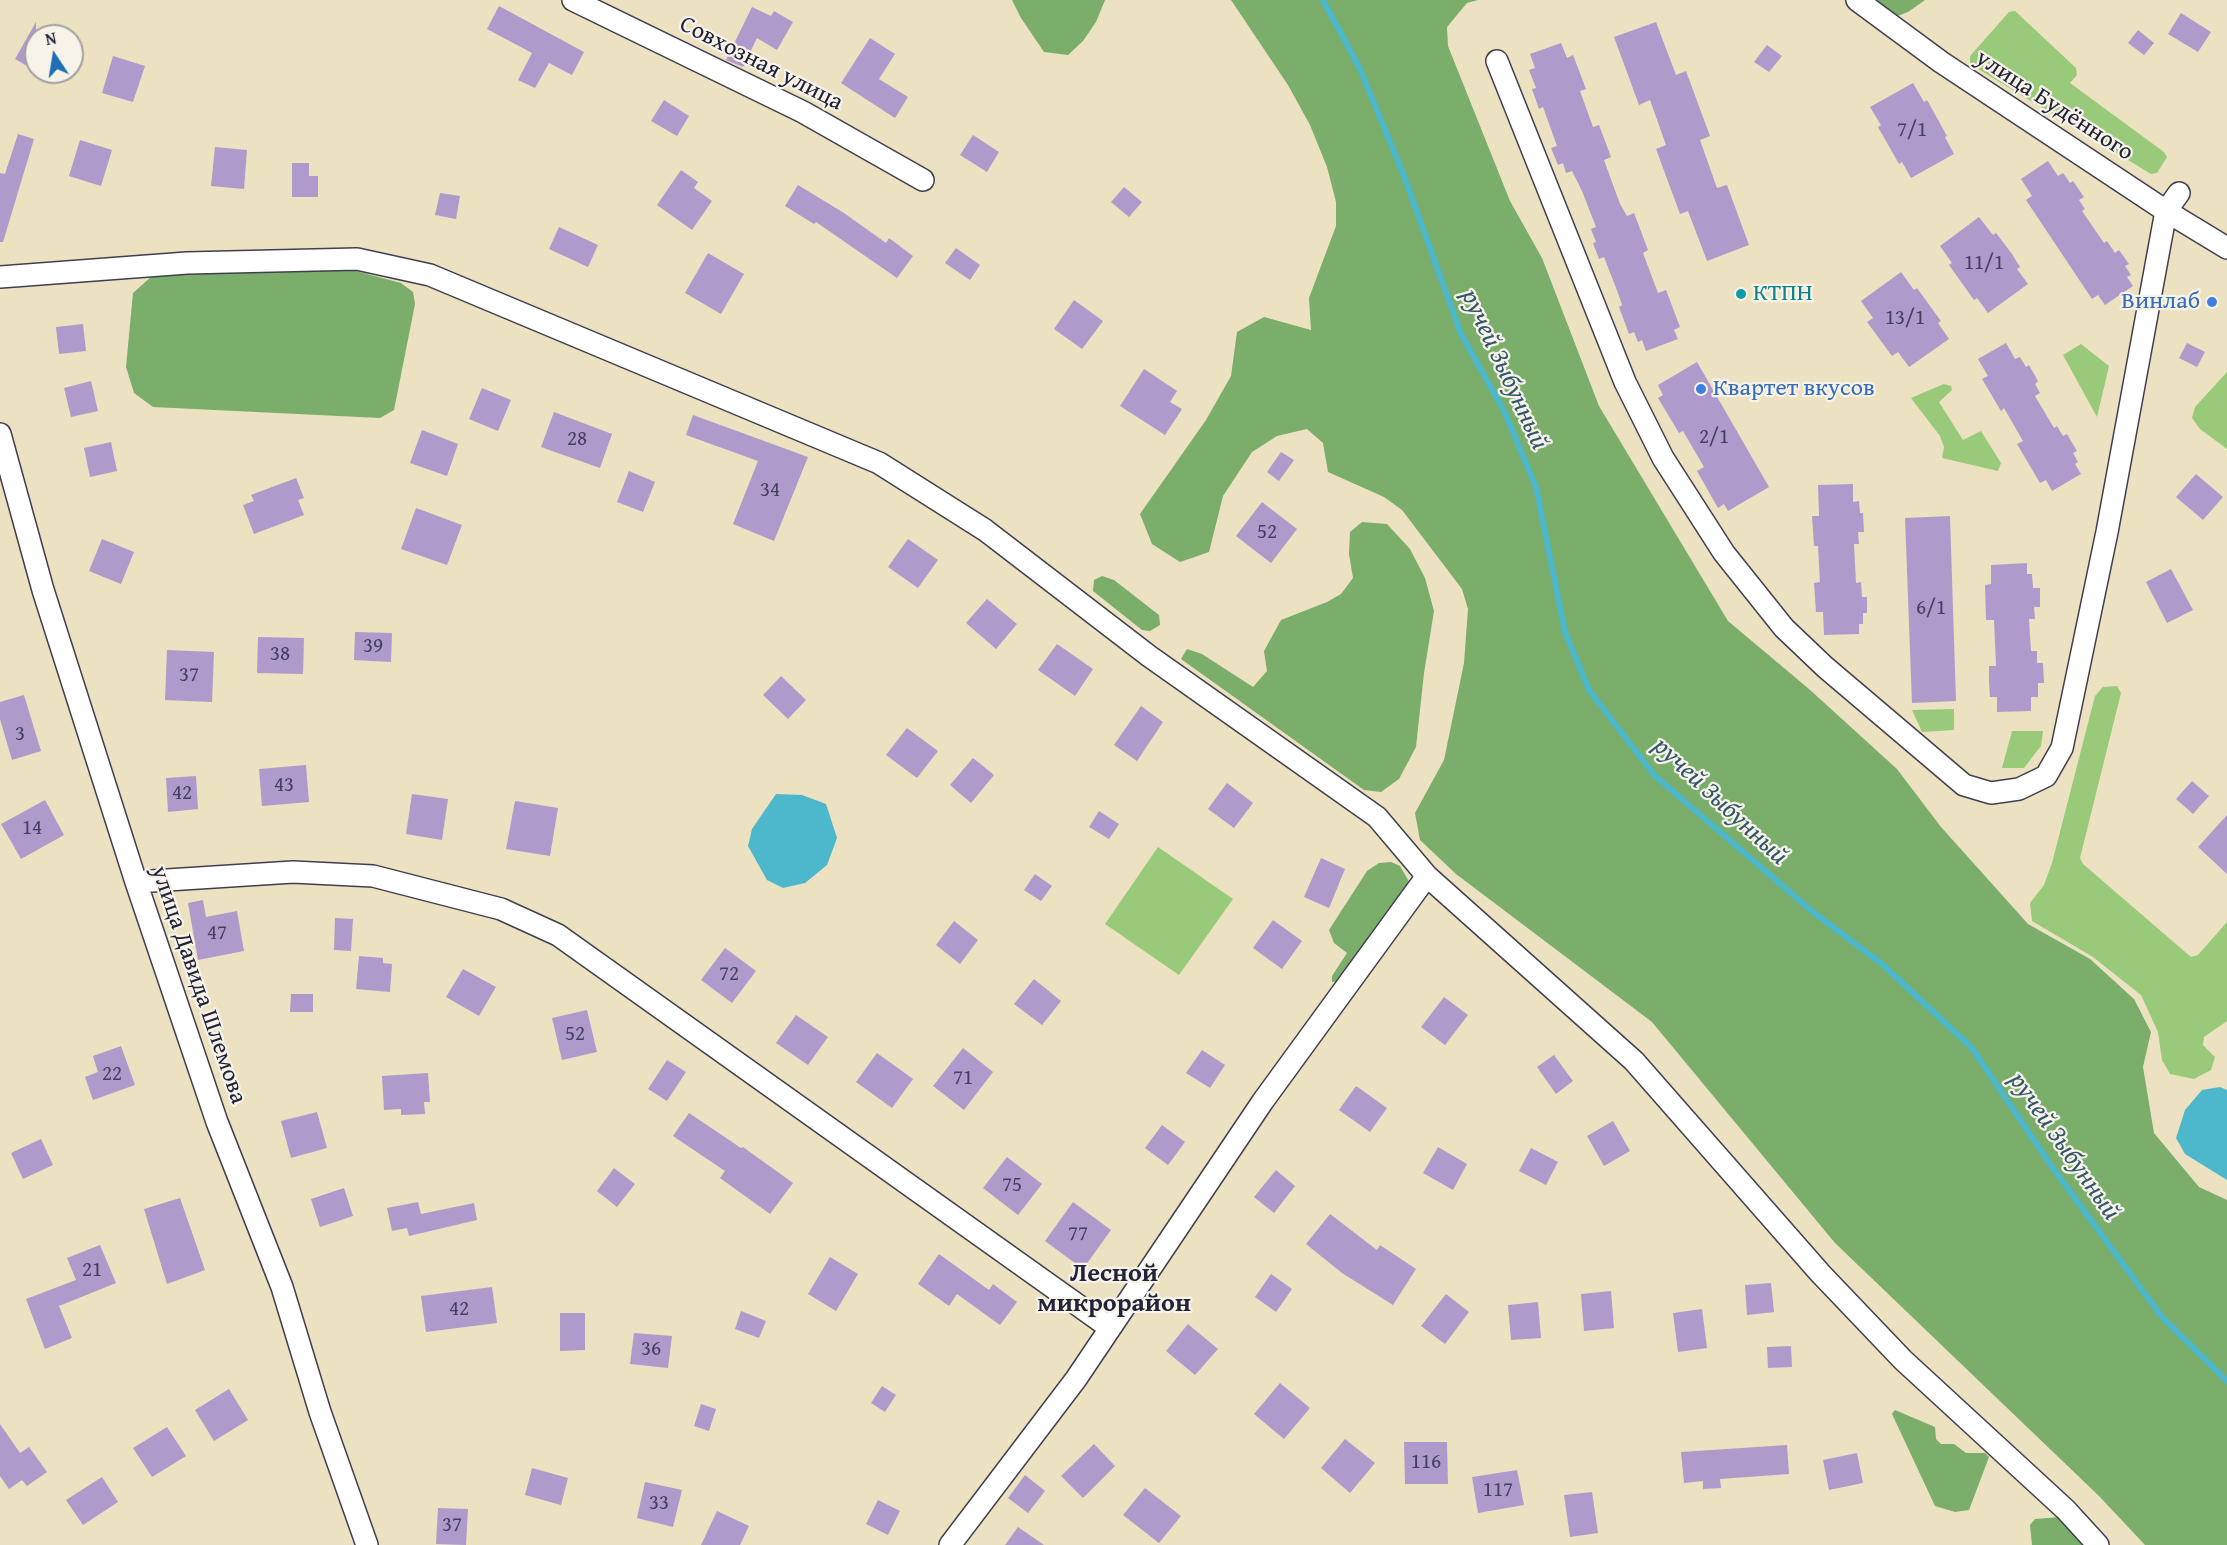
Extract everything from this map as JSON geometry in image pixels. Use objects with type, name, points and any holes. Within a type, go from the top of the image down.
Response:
[{"type":"street","name":"Совхозная улица","points":[[573,0],[803,112],[923,180]]},
{"type":"street","name":"улица Будённого","points":[[1857,0],[1941,62],[2166,211],[2227,248]]},
{"type":"street","points":[[1497,61],[1625,382],[1663,458],[1724,553],[1784,628],[1826,667],[1964,785],[1991,793],[2019,789],[2046,776],[2062,748],[2107,532],[2166,211],[2179,194]]},
{"type":"street","points":[[0,277],[188,263],[357,259],[430,275],[879,463],[985,530],[1149,656],[1377,817],[1427,876],[1634,1061],[1820,1273],[1903,1360],[2066,1510],[2098,1545]]},
{"type":"street","name":"улица Давида Шлемова","points":[[0,435],[43,590],[136,882],[217,1122],[282,1287],[320,1412],[367,1545]]},
{"type":"street","points":[[136,882],[293,872],[373,876],[501,909],[558,935],[1110,1328]]},
{"type":"street","points":[[950,1545],[1076,1379],[1263,1101],[1427,876]]},
{"type":"green space","points":[[1012,0],[1105,0],[1096,22],[1083,41],[1068,55],[1044,52]]},
{"type":"green space","points":[[1231,0],[1478,0],[1467,3],[1447,27],[1448,46],[1510,201],[1542,258],[1599,406],[1728,621],[1809,689],[1897,769],[1941,827],[2028,924],[2090,959],[2134,999],[2151,1032],[2143,1067],[2154,1133],[2199,1187],[2227,1200],[2227,1545],[2145,1545],[2099,1496],[1835,1243],[1652,1022],[1456,874],[1420,840],[1415,813],[1444,760],[1464,663],[1468,609],[1462,589],[1402,510],[1384,497],[1328,472],[1323,443],[1307,429],[1277,436],[1252,452],[1223,496],[1209,552],[1180,562],[1152,544],[1140,514],[1206,420],[1231,376],[1237,332],[1264,317],[1311,330],[1309,298],[1336,226],[1336,202],[1327,167],[1310,125],[1288,85]]},
{"type":"green space","points":[[1875,0],[1925,0],[1908,12],[1895,17]]},
{"type":"green space","points":[[2015,11],[2076,68],[2077,75],[2070,83],[2164,152],[2167,157],[2157,173],[2151,174],[1970,64],[1970,56],[2009,12]]},
{"type":"green space","points":[[292,270],[356,271],[401,283],[413,292],[415,304],[394,410],[380,418],[153,407],[134,393],[126,367],[133,293],[152,276]]},
{"type":"green space","points":[[2081,344],[2109,366],[2097,417],[2063,355]]},
{"type":"green space","points":[[2227,372],[2227,449],[2200,429],[2192,418],[2195,407]]},
{"type":"green space","points":[[1944,384],[1951,386],[1952,390],[1939,402],[1963,440],[1981,431],[2001,463],[1998,471],[1942,458],[1944,447],[1940,436],[1911,398]]},
{"type":"green space","points":[[1362,522],[1387,524],[1410,549],[1425,578],[1434,611],[1416,747],[1399,779],[1381,792],[1364,790],[1181,659],[1187,649],[1202,654],[1253,687],[1267,671],[1264,651],[1281,620],[1341,594],[1353,578],[1349,554],[1350,532]]},
{"type":"green space","points":[[1102,576],[1114,580],[1159,615],[1160,625],[1150,631],[1142,630],[1093,591],[1094,580]]},
{"type":"green space","points":[[2117,686],[2121,693],[2080,858],[2083,864],[2191,957],[2198,955],[2227,922],[2227,1021],[2204,1037],[2203,1045],[2215,1057],[2211,1070],[2194,1079],[2170,1074],[2162,1060],[2158,1032],[2141,995],[2093,957],[2032,921],[2030,903],[2044,885],[2052,863],[2095,696],[2103,687]]},
{"type":"green space","points":[[1954,709],[1954,730],[1922,732],[1912,710]]},
{"type":"green space","points":[[2012,731],[2043,731],[2041,746],[2024,768],[2002,768]]},
{"type":"green space","points":[[1158,847],[1233,899],[1179,975],[1105,924]]},
{"type":"green space","points":[[1391,862],[1400,866],[1411,885],[1343,981],[1332,982],[1332,976],[1347,953],[1334,943],[1329,930],[1367,871],[1379,863]]},
{"type":"green space","points":[[1895,1410],[1935,1427],[1936,1439],[1941,1444],[1954,1444],[1966,1453],[1985,1453],[1989,1457],[1969,1510],[1955,1512],[1935,1506],[1892,1414]]},
{"type":"green space","points":[[2060,1517],[2090,1545],[2032,1545],[2030,1525],[2035,1519]]},
{"type":"water","points":[[776,794],[802,795],[826,804],[837,838],[827,865],[805,883],[783,888],[767,880],[748,846],[752,829]]},
{"type":"water","points":[[2220,1087],[2227,1090],[2227,1180],[2185,1154],[2176,1138],[2185,1110],[2202,1090]]},
{"type":"building","points":[[499,6],[584,52],[572,75],[549,63],[535,88],[518,80],[532,53],[487,29]]},
{"type":"building","points":[[752,7],[771,16],[774,11],[793,22],[777,50],[757,38],[743,67],[726,60]]},
{"type":"building","points":[[2181,13],[2211,32],[2198,52],[2168,34]]},
{"type":"building","points":[[1656,22],[1676,75],[1686,71],[1710,136],[1700,140],[1717,188],[1727,185],[1749,245],[1707,261],[1688,211],[1680,214],[1656,149],[1666,145],[1650,100],[1639,105],[1614,37]]},
{"type":"building","points":[[2138,30],[2154,43],[2144,55],[2128,43]]},
{"type":"building","points":[[870,38],[895,54],[879,79],[908,97],[895,118],[841,83]]},
{"type":"building","points":[[24,43],[24,64],[15,59]]},
{"type":"building","points":[[1561,43],[1567,58],[1573,55],[1586,89],[1580,91],[1593,127],[1599,125],[1611,157],[1604,160],[1620,204],[1627,216],[1634,213],[1648,250],[1643,253],[1658,293],[1666,290],[1680,327],[1674,330],[1678,339],[1646,351],[1642,340],[1638,342],[1634,332],[1629,334],[1619,307],[1622,305],[1604,257],[1599,259],[1593,243],[1596,242],[1591,229],[1596,227],[1582,191],[1572,171],[1566,173],[1563,163],[1558,165],[1551,148],[1557,146],[1543,107],[1539,109],[1532,89],[1536,88],[1529,70],[1535,68],[1530,54]]},
{"type":"building","points":[[1767,45],[1782,56],[1769,72],[1754,62]]},
{"type":"building","points":[[113,56],[145,66],[133,102],[102,93]]},
{"type":"building","points":[[1913,83],[1924,102],[1927,100],[1954,154],[1911,178],[1902,162],[1899,164],[1878,127],[1881,125],[1870,107]]},
{"type":"building","points":[[664,100],[689,116],[677,136],[651,121]]},
{"type":"building","points":[[18,134],[34,139],[3,242],[0,242],[0,173],[5,174]]},
{"type":"building","points":[[973,135],[999,152],[987,172],[960,155]]},
{"type":"building","points":[[80,140],[112,150],[101,186],[69,176]]},
{"type":"building","points":[[215,147],[247,150],[244,189],[211,186]]},
{"type":"building","points":[[2048,161],[2058,176],[2063,173],[2070,183],[2073,181],[2084,197],[2079,200],[2085,209],[2082,211],[2104,243],[2107,241],[2115,253],[2119,250],[2129,264],[2125,266],[2131,275],[2127,277],[2133,286],[2105,305],[2098,295],[2092,299],[2026,200],[2032,196],[2021,179]]},
{"type":"building","points":[[292,163],[309,163],[309,176],[318,176],[318,197],[292,197]]},
{"type":"building","points":[[681,170],[698,182],[694,188],[712,201],[692,230],[657,205]]},
{"type":"building","points":[[798,185],[844,213],[886,243],[889,238],[913,256],[897,278],[816,222],[814,224],[785,206]]},
{"type":"building","points":[[1124,187],[1142,202],[1129,217],[1111,202]]},
{"type":"building","points":[[440,193],[460,196],[456,219],[435,215]]},
{"type":"building","points":[[1979,217],[1993,235],[1996,233],[2012,254],[2020,267],[2017,269],[2028,284],[1988,313],[1977,298],[1974,300],[1949,265],[1952,263],[1940,246]]},
{"type":"building","points":[[559,227],[598,245],[588,267],[549,249]]},
{"type":"building","points":[[956,248],[980,265],[970,280],[945,263]]},
{"type":"building","points":[[708,253],[744,274],[721,314],[685,293]]},
{"type":"building","points":[[1901,272],[1914,290],[1917,288],[1941,321],[1938,323],[1949,339],[1909,367],[1898,352],[1892,356],[1867,322],[1873,318],[1861,301]]},
{"type":"building","points":[[1074,300],[1103,321],[1082,349],[1054,329]]},
{"type":"building","points":[[83,324],[86,351],[59,354],[56,327]]},
{"type":"building","points":[[2006,343],[2015,359],[2020,357],[2026,367],[2029,365],[2038,381],[2035,384],[2040,393],[2035,396],[2054,428],[2057,426],[2063,436],[2067,434],[2077,451],[2073,453],[2078,462],[2075,464],[2081,474],[2052,491],[2046,480],[2040,483],[2017,444],[2023,441],[2004,408],[2001,411],[1982,379],[1988,376],[1978,359]]},
{"type":"building","points":[[2187,343],[2205,352],[2197,367],[2179,358]]},
{"type":"building","points":[[1697,362],[1769,487],[1728,511],[1724,504],[1718,508],[1697,471],[1704,467],[1683,431],[1679,433],[1658,398],[1663,395],[1658,385]]},
{"type":"building","points":[[1144,369],[1177,391],[1170,402],[1182,409],[1165,435],[1120,406]]},
{"type":"building","points":[[91,381],[98,411],[71,417],[64,388]]},
{"type":"building","points":[[482,388],[511,400],[498,431],[469,419]]},
{"type":"building","points":[[554,412],[612,434],[600,468],[541,447]]},
{"type":"building","points":[[693,415],[808,457],[774,541],[733,524],[758,461],[686,435]]},
{"type":"building","points":[[422,430],[458,444],[447,476],[410,463]]},
{"type":"building","points":[[111,442],[117,471],[90,477],[84,448]]},
{"type":"building","points":[[1281,452],[1294,460],[1279,481],[1267,472]]},
{"type":"building","points":[[629,471],[655,482],[643,512],[617,502]]},
{"type":"building","points":[[2196,474],[2223,497],[2203,520],[2176,497]]},
{"type":"building","points":[[296,478],[304,498],[298,500],[304,515],[254,534],[243,505],[254,501],[251,495]]},
{"type":"building","points":[[1853,484],[1853,502],[1859,501],[1860,513],[1863,513],[1864,532],[1858,532],[1859,544],[1854,544],[1856,583],[1861,582],[1862,597],[1867,597],[1867,613],[1863,613],[1863,624],[1859,624],[1859,634],[1824,635],[1823,612],[1816,612],[1814,583],[1820,582],[1818,546],[1814,546],[1812,516],[1819,516],[1818,485]]},
{"type":"building","points":[[1262,502],[1297,529],[1271,563],[1236,536]]},
{"type":"building","points":[[416,508],[462,525],[447,565],[401,549]]},
{"type":"building","points":[[1950,516],[1956,701],[1912,703],[1905,518]]},
{"type":"building","points":[[102,539],[134,552],[121,584],[89,571]]},
{"type":"building","points":[[908,539],[938,560],[918,588],[888,567]]},
{"type":"building","points":[[2027,563],[2027,574],[2032,574],[2033,588],[2040,588],[2040,607],[2034,607],[2035,619],[2029,619],[2031,651],[2037,651],[2037,663],[2043,663],[2044,683],[2038,683],[2038,697],[2031,697],[2031,711],[1997,712],[1997,697],[1990,697],[1989,681],[1989,666],[1996,666],[1994,620],[1986,620],[1985,585],[1991,584],[1991,565]]},
{"type":"building","points":[[2171,569],[2193,610],[2167,623],[2146,582]]},
{"type":"building","points":[[987,599],[1017,624],[996,649],[966,623]]},
{"type":"building","points":[[355,632],[392,633],[391,662],[354,660]]},
{"type":"building","points":[[258,637],[304,638],[303,674],[257,673]]},
{"type":"building","points":[[1057,644],[1093,669],[1075,696],[1038,670]]},
{"type":"building","points":[[167,650],[214,652],[212,702],[165,700]]},
{"type":"building","points":[[781,676],[806,700],[788,719],[763,695]]},
{"type":"building","points":[[24,695],[41,751],[12,760],[0,719],[0,702]]},
{"type":"building","points":[[1141,706],[1163,722],[1137,761],[1114,745]]},
{"type":"building","points":[[907,728],[938,751],[917,778],[886,755]]},
{"type":"building","points":[[973,758],[994,775],[971,803],[950,785]]},
{"type":"building","points":[[306,765],[309,802],[262,806],[259,769]]},
{"type":"building","points":[[196,776],[198,809],[168,812],[166,778]]},
{"type":"building","points":[[2192,781],[2209,796],[2193,814],[2176,799]]},
{"type":"building","points":[[1227,783],[1253,803],[1234,828],[1208,809]]},
{"type":"building","points":[[412,794],[448,799],[442,840],[406,834]]},
{"type":"building","points":[[45,800],[64,835],[21,859],[1,824]]},
{"type":"building","points":[[515,801],[558,808],[550,856],[506,849]]},
{"type":"building","points":[[1099,811],[1119,824],[1109,839],[1089,827]]},
{"type":"building","points":[[2227,815],[2227,874],[2198,847]]},
{"type":"building","points":[[1321,858],[1345,869],[1329,908],[1304,897]]},
{"type":"building","points":[[1035,874],[1052,886],[1041,901],[1024,890]]},
{"type":"building","points":[[203,900],[206,917],[237,911],[244,951],[198,960],[188,903]]},
{"type":"building","points":[[335,918],[353,919],[351,951],[334,950]]},
{"type":"building","points":[[1273,920],[1302,941],[1282,969],[1253,948]]},
{"type":"building","points":[[954,921],[978,940],[960,964],[936,945]]},
{"type":"building","points":[[725,948],[756,971],[732,1003],[701,980]]},
{"type":"building","points":[[359,956],[383,958],[383,963],[392,964],[390,992],[356,989]]},
{"type":"building","points":[[463,969],[496,987],[479,1016],[446,997]]},
{"type":"building","points":[[1034,979],[1061,1001],[1042,1025],[1014,1004]]},
{"type":"building","points":[[291,994],[313,994],[313,1012],[290,1012]]},
{"type":"building","points":[[1444,997],[1468,1015],[1445,1045],[1421,1027]]},
{"type":"building","points":[[587,1010],[597,1052],[562,1060],[552,1018]]},
{"type":"building","points":[[796,1015],[828,1037],[808,1065],[776,1043]]},
{"type":"building","points":[[121,1046],[135,1085],[93,1100],[85,1077],[98,1072],[93,1056]]},
{"type":"building","points":[[963,1048],[993,1072],[964,1110],[933,1086]]},
{"type":"building","points":[[1202,1050],[1225,1065],[1210,1088],[1186,1073]]},
{"type":"building","points":[[877,1053],[913,1079],[892,1108],[856,1082]]},
{"type":"building","points":[[1554,1055],[1573,1081],[1556,1094],[1537,1067]]},
{"type":"building","points":[[667,1060],[686,1072],[667,1101],[648,1089]]},
{"type":"building","points":[[428,1073],[430,1102],[424,1102],[425,1114],[401,1115],[401,1109],[384,1110],[382,1076]]},
{"type":"building","points":[[1356,1086],[1387,1108],[1370,1132],[1339,1110]]},
{"type":"building","points":[[317,1112],[327,1148],[291,1158],[281,1121]]},
{"type":"building","points":[[689,1113],[741,1148],[743,1147],[793,1183],[770,1214],[720,1178],[725,1171],[673,1136]]},
{"type":"building","points":[[1613,1121],[1630,1151],[1604,1166],[1587,1136]]},
{"type":"building","points":[[1162,1125],[1185,1142],[1168,1165],[1145,1148]]},
{"type":"building","points":[[41,1139],[53,1165],[23,1179],[11,1153]]},
{"type":"building","points":[[1438,1147],[1467,1164],[1453,1190],[1423,1173]]},
{"type":"building","points":[[1531,1148],[1558,1162],[1546,1185],[1519,1171]]},
{"type":"building","points":[[1007,1157],[1042,1184],[1018,1215],[983,1188]]},
{"type":"building","points":[[614,1168],[635,1184],[617,1207],[597,1191]]},
{"type":"building","points":[[1276,1170],[1295,1186],[1274,1213],[1254,1197]]},
{"type":"building","points":[[344,1188],[353,1216],[320,1227],[311,1199]]},
{"type":"building","points":[[180,1198],[205,1270],[167,1284],[144,1209]]},
{"type":"building","points":[[418,1202],[421,1214],[474,1203],[477,1220],[409,1236],[407,1228],[392,1231],[387,1208]]},
{"type":"building","points":[[1073,1202],[1111,1230],[1083,1269],[1045,1241]]},
{"type":"building","points":[[1330,1214],[1377,1250],[1380,1245],[1416,1269],[1393,1305],[1342,1273],[1306,1244]]},
{"type":"building","points":[[100,1245],[116,1283],[59,1306],[72,1338],[45,1349],[26,1299],[76,1280],[67,1258]]},
{"type":"building","points":[[939,1254],[989,1290],[993,1284],[1017,1302],[1000,1325],[957,1294],[949,1306],[918,1284]]},
{"type":"building","points":[[830,1257],[858,1274],[836,1311],[808,1294]]},
{"type":"building","points":[[1271,1274],[1292,1289],[1276,1312],[1255,1297]]},
{"type":"building","points":[[1771,1283],[1774,1312],[1747,1315],[1745,1285]]},
{"type":"building","points":[[492,1287],[497,1323],[426,1332],[421,1296]]},
{"type":"building","points":[[1611,1291],[1614,1328],[1584,1331],[1581,1294]]},
{"type":"building","points":[[1446,1294],[1469,1312],[1445,1344],[1421,1326]]},
{"type":"building","points":[[1538,1302],[1541,1338],[1511,1340],[1508,1305]]},
{"type":"building","points":[[1702,1309],[1707,1348],[1678,1352],[1673,1313]]},
{"type":"building","points":[[741,1311],[766,1321],[759,1338],[735,1329]]},
{"type":"building","points":[[560,1313],[585,1313],[585,1350],[560,1351]]},
{"type":"building","points":[[1188,1324],[1218,1349],[1195,1375],[1166,1351]]},
{"type":"building","points":[[634,1333],[672,1336],[668,1368],[630,1364]]},
{"type":"building","points":[[1791,1346],[1792,1367],[1768,1368],[1767,1347]]},
{"type":"building","points":[[1280,1383],[1310,1408],[1284,1439],[1254,1414]]},
{"type":"building","points":[[882,1386],[896,1395],[885,1412],[871,1403]]},
{"type":"building","points":[[229,1389],[248,1420],[214,1441],[195,1410]]},
{"type":"building","points":[[701,1404],[716,1409],[709,1431],[694,1426]]},
{"type":"building","points":[[0,1424],[20,1453],[29,1447],[47,1472],[27,1486],[22,1480],[9,1489],[0,1476]]},
{"type":"building","points":[[167,1427],[186,1456],[152,1477],[133,1448]]},
{"type":"building","points":[[1345,1439],[1375,1463],[1350,1493],[1321,1468]]},
{"type":"building","points":[[1404,1442],[1447,1442],[1448,1484],[1405,1484]]},
{"type":"building","points":[[1094,1444],[1115,1466],[1083,1498],[1061,1476]]},
{"type":"building","points":[[1787,1445],[1789,1474],[1720,1479],[1721,1488],[1703,1489],[1703,1481],[1684,1483],[1681,1452]]},
{"type":"building","points":[[1857,1453],[1863,1483],[1829,1490],[1823,1460]]},
{"type":"building","points":[[532,1468],[568,1478],[561,1505],[525,1495]]},
{"type":"building","points":[[1517,1470],[1524,1505],[1478,1513],[1472,1477]]},
{"type":"building","points":[[1025,1475],[1045,1491],[1028,1513],[1008,1498]]},
{"type":"building","points":[[102,1477],[118,1502],[83,1525],[66,1500]]},
{"type":"building","points":[[645,1482],[682,1490],[673,1527],[637,1518]]},
{"type":"building","points":[[1145,1488],[1181,1516],[1159,1543],[1123,1515]]},
{"type":"building","points":[[1592,1492],[1598,1533],[1570,1537],[1564,1495]]},
{"type":"building","points":[[878,1500],[900,1511],[888,1535],[866,1524]]},
{"type":"building","points":[[438,1508],[468,1509],[466,1545],[436,1544]]},
{"type":"building","points":[[717,1511],[749,1526],[740,1545],[701,1545]]},
{"type":"building","points":[[1018,1527],[1044,1545],[1005,1545]]},
{"type":"waterway","name":"ручей Зыбунный","points":[[1323,0],[1360,69],[1404,176],[1461,334],[1504,411],[1536,487],[1565,632],[1589,690],[1654,775],[1813,912],[1882,964],[1972,1048],[2052,1167],[2162,1317],[2227,1381]]},
{"type":"place","name":"КТПН","points":[[1741,294]]},
{"type":"place","name":"Винлаб","points":[[2212,302]]},
{"type":"place","name":"Квартет вкусов","points":[[1701,389]]},
{"type":"district","name":"Лесной микрорайон","points":[[1114,1289]]}]
